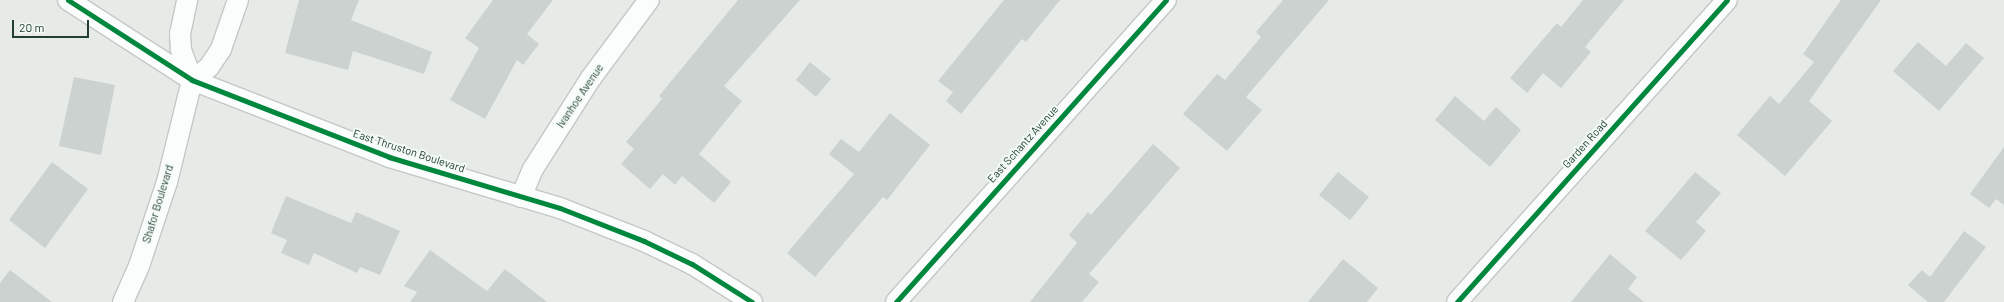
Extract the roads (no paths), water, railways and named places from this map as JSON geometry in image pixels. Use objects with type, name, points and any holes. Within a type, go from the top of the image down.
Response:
[{"type":"street","name":"East Thruston Boulevard","points":[[68,0],[192,80],[388,157],[560,208],[644,241],[692,264],[752,302]]},
{"type":"street","points":[[188,0],[180,34],[181,49],[192,80],[209,67],[221,50],[238,0]]},
{"type":"street","name":"Ivanhoe Avenue","points":[[520,197],[533,169],[591,78],[649,0]]},
{"type":"street","name":"East Schantz Avenue","points":[[896,302],[1166,0]]},
{"type":"street","name":"Garden Road","points":[[1457,302],[1727,0]]},
{"type":"street","name":"Shafor Boulevard","points":[[123,302],[139,266],[167,182],[192,80]]}]
